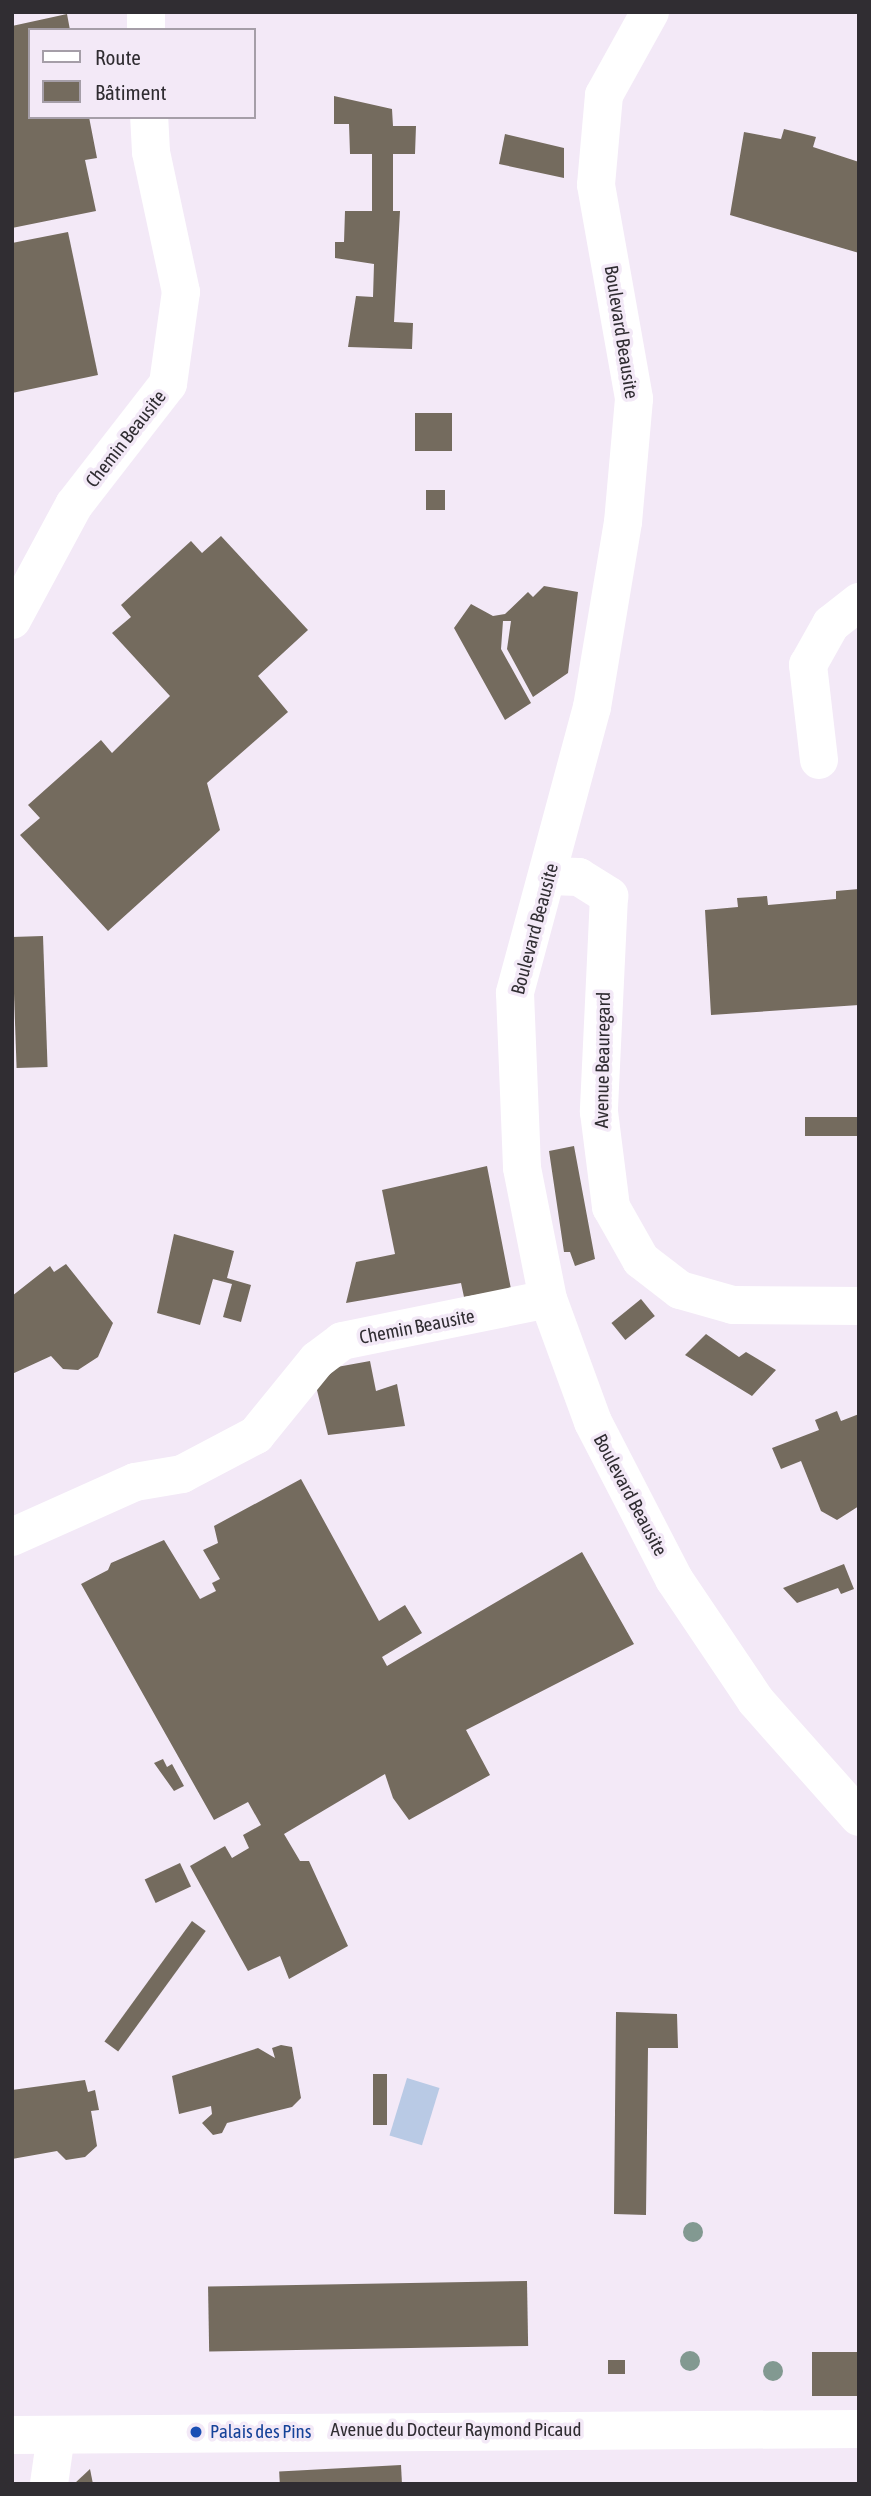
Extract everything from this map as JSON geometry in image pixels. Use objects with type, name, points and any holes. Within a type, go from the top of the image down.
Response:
[{"type":"street","name":"Boulevard Beausite","points":[[650,12],[604,95],[596,185],[634,399],[623,522],[592,707],[549,876],[515,993],[522,1168],[548,1299],[593,1422],[674,1578],[756,1701],[859,1817]]},
{"type":"street","name":"Chemin Beausite","points":[[12,620],[74,505],[168,384],[180,292],[151,152],[149,119]]},
{"type":"street","points":[[819,760],[808,666],[831,624],[859,602]]},
{"type":"street","name":"Avenue Beauregard","points":[[549,876],[579,877],[608,896],[599,1112],[611,1207],[641,1260],[680,1290],[733,1305],[859,1306]]},
{"type":"street","name":"Chemin Beausite","points":[[12,1537],[135,1482],[182,1474],[256,1435],[317,1360],[342,1342],[548,1299]]},
{"type":"street","name":"Avenue du Docteur Raymond Picaud","points":[[12,2435],[859,2428]]},
{"type":"street","points":[[49,2484],[56,2435]]},
{"type":"water","points":[[407,2078],[440,2088],[422,2145],[389,2135]]},
{"type":"building","points":[[67,14],[70,28],[28,28],[28,119],[89,119],[97,158],[85,160],[96,211],[12,228],[12,26]]},
{"type":"building","points":[[334,96],[392,109],[393,126],[416,126],[415,154],[393,154],[393,211],[400,211],[394,322],[413,323],[412,349],[348,347],[356,296],[373,297],[374,264],[335,258],[335,242],[344,242],[345,211],[372,211],[372,154],[350,154],[349,124],[334,124]]},
{"type":"building","points":[[784,129],[816,137],[813,147],[859,162],[859,253],[730,215],[744,132],[781,139]]},
{"type":"building","points":[[505,134],[564,148],[564,178],[499,164]]},
{"type":"building","points":[[68,232],[98,375],[12,393],[12,243]]},
{"type":"building","points":[[415,413],[452,413],[452,451],[415,451]]},
{"type":"building","points":[[426,490],[445,490],[445,510],[426,510]]},
{"type":"building","points":[[221,536],[308,630],[258,676],[288,712],[207,783],[220,830],[108,931],[20,835],[40,818],[28,805],[101,740],[112,753],[170,696],[112,633],[131,617],[121,605],[191,541],[202,553]]},
{"type":"building","points":[[544,586],[578,592],[568,673],[533,697],[507,649],[511,621],[503,621],[501,649],[531,703],[505,720],[454,628],[471,604],[493,616],[505,614],[528,592],[533,597]]},
{"type":"building","points":[[859,889],[859,1005],[711,1015],[705,910],[738,907],[737,898],[767,896],[768,905],[836,899],[836,891]]},
{"type":"building","points":[[43,936],[48,1067],[17,1068],[12,937]]},
{"type":"building","points":[[805,1117],[859,1117],[859,1136],[805,1136]]},
{"type":"building","points":[[574,1146],[595,1259],[575,1266],[570,1252],[564,1252],[549,1151]]},
{"type":"building","points":[[487,1166],[511,1289],[464,1297],[461,1283],[346,1303],[356,1262],[395,1254],[382,1190]]},
{"type":"building","points":[[174,1234],[234,1251],[227,1278],[251,1285],[241,1322],[223,1317],[232,1284],[213,1279],[200,1325],[157,1313]]},
{"type":"building","points":[[66,1264],[113,1323],[98,1357],[78,1370],[63,1369],[51,1356],[12,1374],[12,1296],[50,1266],[54,1272]]},
{"type":"building","points":[[641,1299],[655,1316],[625,1340],[611,1323]]},
{"type":"building","points":[[706,1334],[739,1357],[746,1352],[776,1370],[752,1396],[685,1355]]},
{"type":"building","points":[[370,1361],[376,1391],[397,1384],[405,1426],[328,1435],[315,1382],[326,1369]]},
{"type":"building","points":[[837,1411],[841,1421],[859,1414],[859,1506],[837,1520],[821,1511],[801,1461],[781,1469],[772,1448],[819,1430],[815,1420]]},
{"type":"building","points":[[301,1479],[379,1621],[405,1605],[422,1633],[382,1657],[387,1666],[582,1552],[634,1644],[466,1730],[490,1775],[409,1820],[393,1798],[385,1774],[284,1834],[300,1861],[309,1861],[348,1946],[289,1979],[280,1956],[248,1971],[190,1866],[225,1846],[232,1858],[249,1848],[243,1835],[261,1825],[248,1802],[214,1820],[81,1584],[108,1570],[111,1563],[164,1540],[200,1599],[216,1591],[212,1583],[220,1579],[203,1550],[218,1543],[214,1526]]},
{"type":"building","points":[[844,1564],[854,1589],[841,1594],[838,1588],[797,1603],[783,1588]]},
{"type":"building","points":[[163,1759],[167,1767],[172,1764],[184,1786],[174,1791],[154,1763]]},
{"type":"building","points":[[180,1863],[191,1887],[156,1903],[145,1879]]},
{"type":"building","points":[[192,1921],[206,1931],[118,2052],[104,2042]]},
{"type":"building","points":[[616,2012],[677,2014],[678,2048],[648,2048],[646,2215],[614,2214]]},
{"type":"building","points":[[281,2045],[292,2047],[301,2098],[292,2107],[227,2123],[222,2133],[213,2135],[202,2123],[212,2114],[211,2106],[179,2114],[172,2076],[258,2048],[275,2058],[272,2048]]},
{"type":"building","points":[[373,2074],[387,2074],[387,2125],[373,2125]]},
{"type":"building","points":[[85,2080],[88,2092],[95,2090],[99,2110],[91,2111],[97,2146],[85,2157],[66,2160],[57,2151],[12,2159],[12,2090]]},
{"type":"building","points":[[527,2281],[528,2346],[209,2352],[208,2287]]},
{"type":"building","points":[[812,2352],[859,2352],[859,2396],[812,2396]]},
{"type":"building","points":[[608,2360],[625,2360],[625,2374],[608,2374]]},
{"type":"building","points":[[401,2465],[402,2484],[280,2484],[279,2471]]},
{"type":"building","points":[[90,2469],[93,2484],[74,2484]]},
{"type":"place","name":"Palais des Pins","points":[[196,2432]]}]
